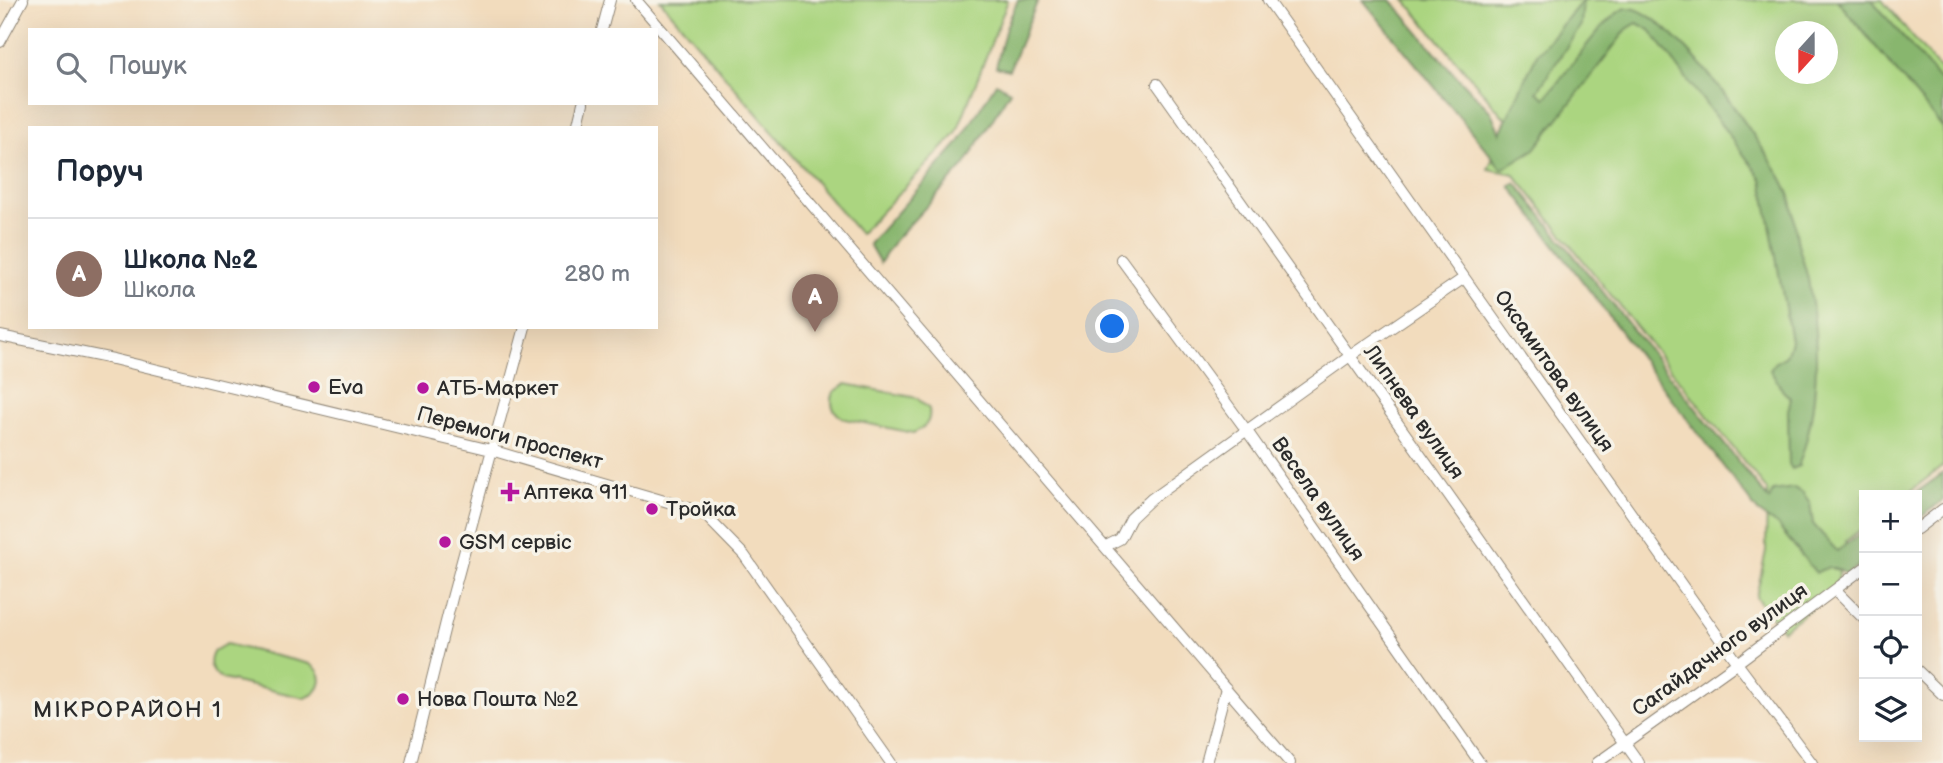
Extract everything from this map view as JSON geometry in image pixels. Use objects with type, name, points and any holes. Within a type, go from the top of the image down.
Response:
[{"type":"street","points":[[0,42],[23,0]]},
{"type":"street","points":[[603,28],[610,0]]},
{"type":"street","points":[[636,0],[1290,763]]},
{"type":"street","name":"Оксамитова вулиця","points":[[1268,0],[1737,663],[1812,763]]},
{"type":"street","name":"Липнева вулиця","points":[[1157,84],[1639,763]]},
{"type":"street","points":[[577,126],[582,105]]},
{"type":"street","name":"Весела вулиця","points":[[1121,259],[1247,431],[1480,763]]},
{"type":"street","points":[[1106,546],[1121,539],[1131,518],[1151,499],[1464,278]]},
{"type":"street","points":[[411,763],[523,329]]},
{"type":"street","name":"Перемоги проспект","points":[[0,336],[113,359],[491,450],[702,512],[744,555],[891,763]]},
{"type":"street","points":[[1922,524],[1943,509]]},
{"type":"street","name":"Сагайдачного вулиця","points":[[1597,763],[1859,572]]},
{"type":"street","points":[[1835,590],[1861,616]]},
{"type":"street","points":[[1922,675],[1943,695]]},
{"type":"street","points":[[1206,763],[1226,688]]},
{"type":"green space","points":[[660,0],[1008,0],[956,134],[860,234]]},
{"type":"green space","points":[[1018,0],[1038,0],[1009,70],[996,67],[1006,27]]},
{"type":"green space","points":[[1363,0],[1391,0],[1491,112],[1500,133],[1537,54],[1583,0],[1581,25],[1537,92],[1545,98],[1596,33],[1618,12],[1627,8],[1650,17],[1687,49],[1716,82],[1741,118],[1777,170],[1791,199],[1797,239],[1813,307],[1816,352],[1811,421],[1800,466],[1792,469],[1789,464],[1788,410],[1791,399],[1770,370],[1786,356],[1791,341],[1762,179],[1650,30],[1637,23],[1627,29],[1535,149],[1502,169]]},
{"type":"green space","points":[[1405,0],[1882,0],[1943,73],[1943,466],[1912,490],[1859,490],[1859,531],[1846,541],[1835,590],[1782,630],[1756,597],[1766,551],[1767,490],[1514,174],[1488,169],[1508,122]]},
{"type":"green space","points":[[1837,0],[1872,0],[1943,84],[1943,128]]},
{"type":"green space","points":[[996,83],[1010,91],[964,166],[895,240],[880,263],[869,244],[958,144]]},
{"type":"green space","points":[[1516,183],[1769,500],[1773,491],[1794,488],[1803,493],[1810,503],[1813,524],[1837,551],[1859,535],[1859,565],[1847,575],[1832,568],[1816,573],[1778,526],[1758,512],[1510,186]]},
{"type":"green space","points":[[846,384],[917,398],[929,409],[928,421],[924,427],[913,433],[845,419],[835,411],[832,400],[834,392]]},
{"type":"green space","points":[[1943,473],[1943,500],[1922,516],[1922,490],[1920,490]]},
{"type":"green space","points":[[226,644],[310,664],[321,678],[319,687],[305,698],[222,679],[212,670],[210,663],[214,651]]},
{"type":"place","name":"Школа №2","points":[[815,332]]},
{"type":"place","name":"Eva","points":[[314,387]]},
{"type":"place","name":"АТБ-Маркет","points":[[423,388]]},
{"type":"place","name":"Аптека 911","points":[[510,492]]},
{"type":"place","name":"Тройка","points":[[652,509]]},
{"type":"place","name":"GSM сервіс","points":[[445,542]]},
{"type":"place","name":"Нова Пошта №2","points":[[403,699]]},
{"type":"district","name":"МІКРОРАЙОН 1","points":[[128,710]]}]
